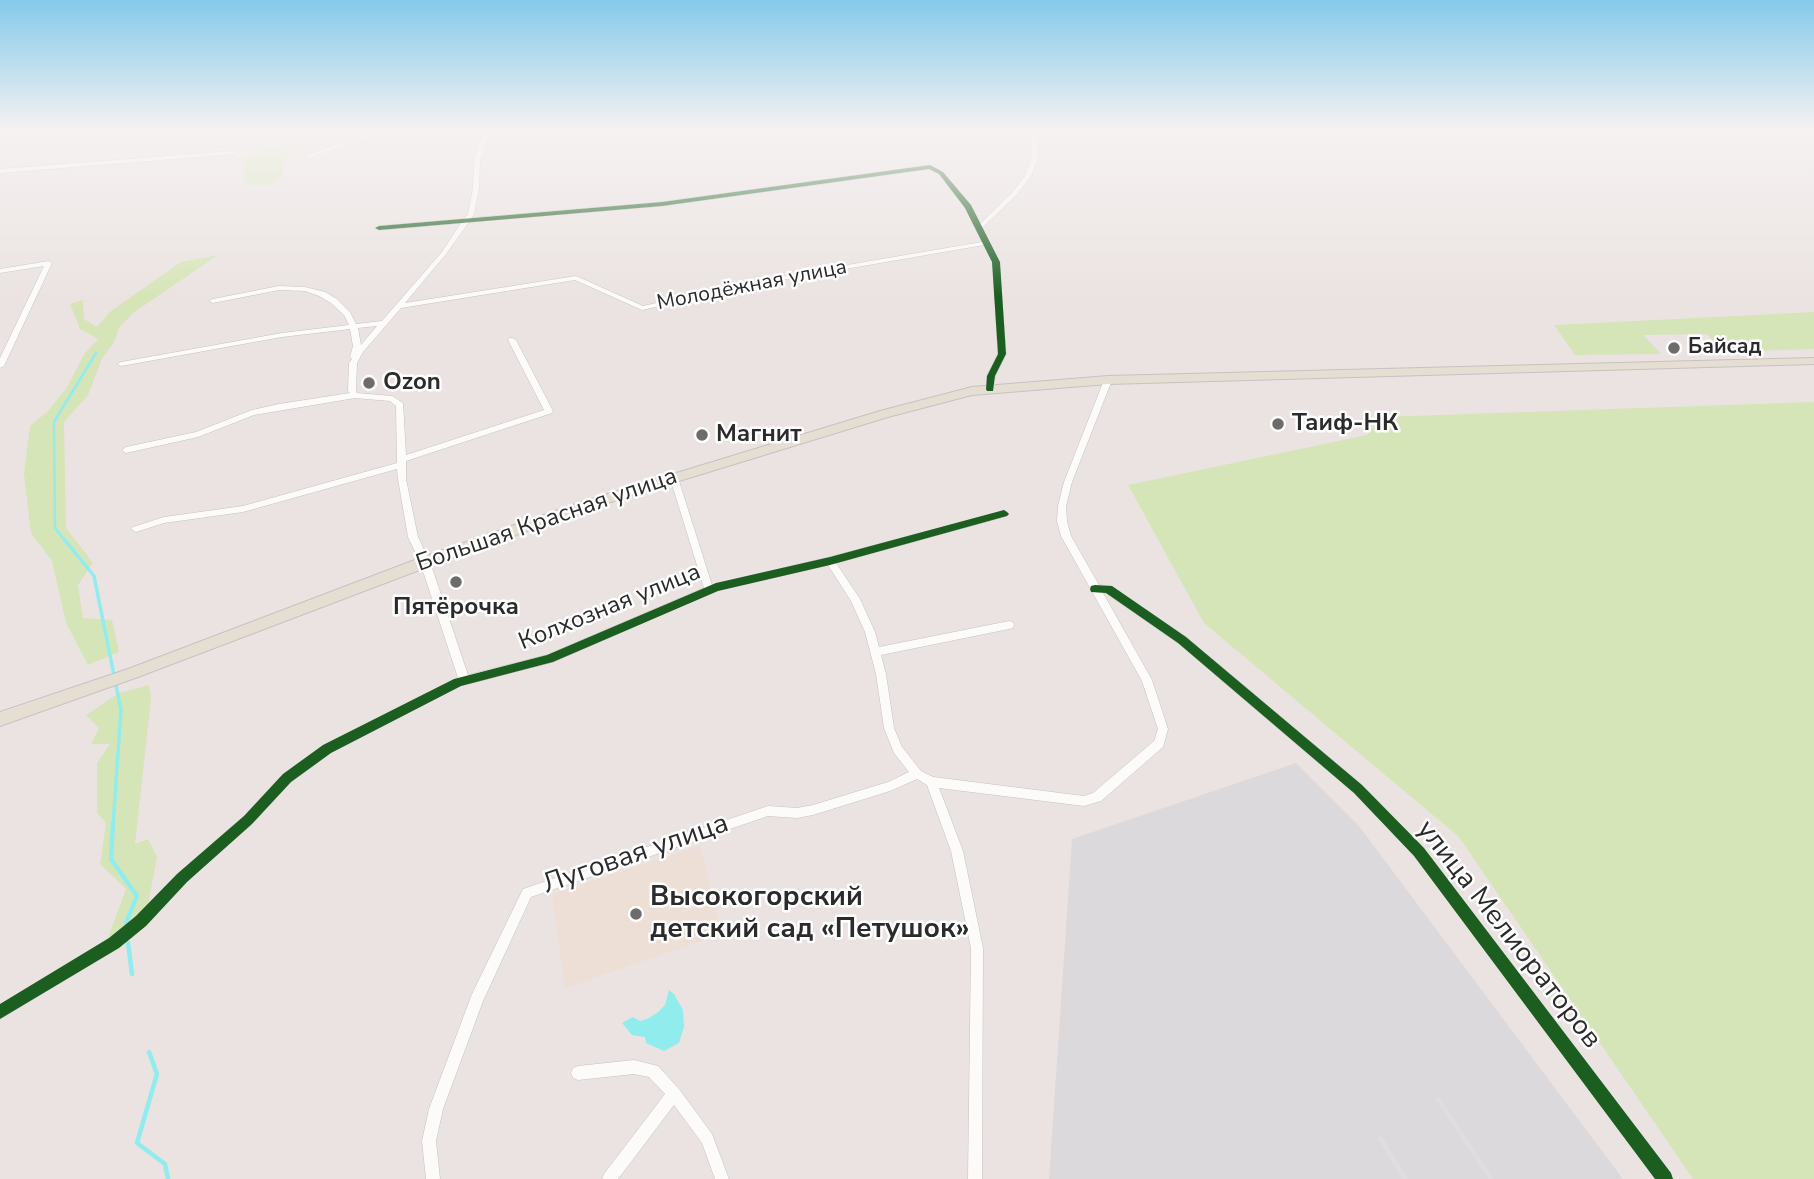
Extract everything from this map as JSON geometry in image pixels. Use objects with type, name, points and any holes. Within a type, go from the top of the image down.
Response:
[{"type":"main road","name":"Большая Красная улица","points":[[0,719],[133,673],[425,562],[586,505],[912,406],[990,388],[1108,380],[1814,361]]},
{"type":"street","points":[[353,363],[444,253],[474,205],[475,187]]},
{"type":"street","points":[[379,228],[674,203],[788,187]]},
{"type":"street","points":[[953,187],[980,228],[996,262],[1002,354],[991,376],[990,388]]},
{"type":"street","points":[[980,228],[1019,187]]},
{"type":"street","name":"Молодёжная улица","points":[[399,306],[576,278],[642,308],[753,283],[986,243]]},
{"type":"street","points":[[0,271],[48,263],[0,366]]},
{"type":"street","points":[[213,301],[279,288],[305,289],[334,300],[348,314],[354,328],[357,346],[352,391],[355,396]]},
{"type":"street","points":[[121,364],[282,335],[384,323]]},
{"type":"street","points":[[136,529],[164,520],[243,509],[401,463],[550,411],[512,340]]},
{"type":"street","points":[[830,561],[855,599],[877,652],[889,728],[898,750],[917,774],[931,782],[1084,801],[1097,797],[1159,744],[1163,729],[1147,680],[1066,536],[1062,506],[1108,380]]},
{"type":"street","points":[[126,450],[198,434],[251,413],[355,396],[392,398],[400,405],[401,463],[413,537],[425,562],[464,679]]},
{"type":"street","points":[[674,478],[709,590]]},
{"type":"street","name":"Колхозная улица","points":[[0,1012],[114,943],[141,921],[182,878],[248,820],[287,778],[327,750],[464,679],[549,659],[709,590],[830,561],[1004,514]]},
{"type":"street","name":"улица Мелиораторов","points":[[1095,589],[1108,589],[1117,594],[1182,640],[1367,798],[1419,852],[1665,1179]]},
{"type":"street","points":[[877,652],[1009,625]]},
{"type":"street","name":"Луговая улица","points":[[433,1179],[429,1140],[436,1109],[477,999],[527,892],[768,811],[797,813],[813,810],[890,786],[917,774]]},
{"type":"street","points":[[931,782],[957,851],[977,948],[975,1179]]},
{"type":"street","points":[[579,1073],[634,1067],[653,1071],[674,1094],[707,1139],[722,1179]]},
{"type":"street","points":[[609,1179],[674,1094]]},
{"type":"shaded area","points":[[1296,763],[1359,826],[1623,1179],[1049,1179],[1072,839]]},
{"type":"shaded area","name":"Высокогорский детский сад «Петушок»","points":[[700,846],[722,934],[565,988],[552,894]]},
{"type":"green space","points":[[218,255],[133,313],[119,328],[114,342],[102,359],[88,395],[64,422],[66,528],[93,563],[78,585],[83,618],[112,620],[119,652],[88,665],[66,623],[52,561],[31,533],[24,474],[30,426],[48,411],[66,389],[85,353],[98,339],[80,329],[70,304],[83,300],[84,319],[97,327],[111,311],[181,262]]},
{"type":"green space","points":[[1814,312],[1814,349],[1723,352],[1707,334],[1643,335],[1661,354],[1575,355],[1554,325]]},
{"type":"green space","points":[[1814,402],[1814,1179],[1693,1179],[1459,837],[1204,623],[1128,485],[1367,435],[1381,417]]},
{"type":"green space","points":[[149,685],[151,699],[135,844],[148,839],[157,857],[148,905],[133,922],[107,940],[126,889],[100,864],[106,823],[97,813],[97,763],[110,744],[91,744],[99,728],[86,715],[119,693]]},
{"type":"water","points":[[669,990],[683,1010],[684,1027],[679,1043],[664,1051],[646,1043],[645,1037],[632,1035],[622,1023],[633,1017],[640,1021],[647,1019],[657,1013],[665,1005]]},
{"type":"waterway","points":[[65,541],[55,528],[54,422],[96,353]]},
{"type":"waterway","points":[[64,539],[94,576],[121,710],[113,825]]},
{"type":"waterway","points":[[113,823],[111,859],[137,896],[126,923]]},
{"type":"waterway","points":[[128,943],[132,974]]},
{"type":"waterway","points":[[149,1052],[157,1074],[137,1143],[165,1164],[168,1179]]},
{"type":"railway","points":[[1438,1099],[1491,1179]]},
{"type":"railway","points":[[1381,1139],[1405,1179]]},
{"type":"cycle path","points":[[379,228],[662,204],[785,187]]},
{"type":"cycle path","points":[[952,187],[968,207],[996,262],[1002,354],[991,376],[990,389]]},
{"type":"cycle path","points":[[0,1012],[114,943],[248,820],[287,778],[327,749],[458,682],[549,659],[716,587],[830,561],[1004,514]]},
{"type":"cycle path","points":[[1095,589],[1108,589],[1182,640],[1358,789],[1419,852],[1665,1179]]},
{"type":"place","name":"Байсад","points":[[1674,348]]},
{"type":"place","name":"Ozon","points":[[369,383]]},
{"type":"place","name":"Таиф-НК","points":[[1278,424]]},
{"type":"place","name":"Магнит","points":[[702,435]]},
{"type":"place","name":"Пятёрочка","points":[[456,582]]},
{"type":"place","name":"Высокогорский детский сад «Петушок»","points":[[636,914]]}]
